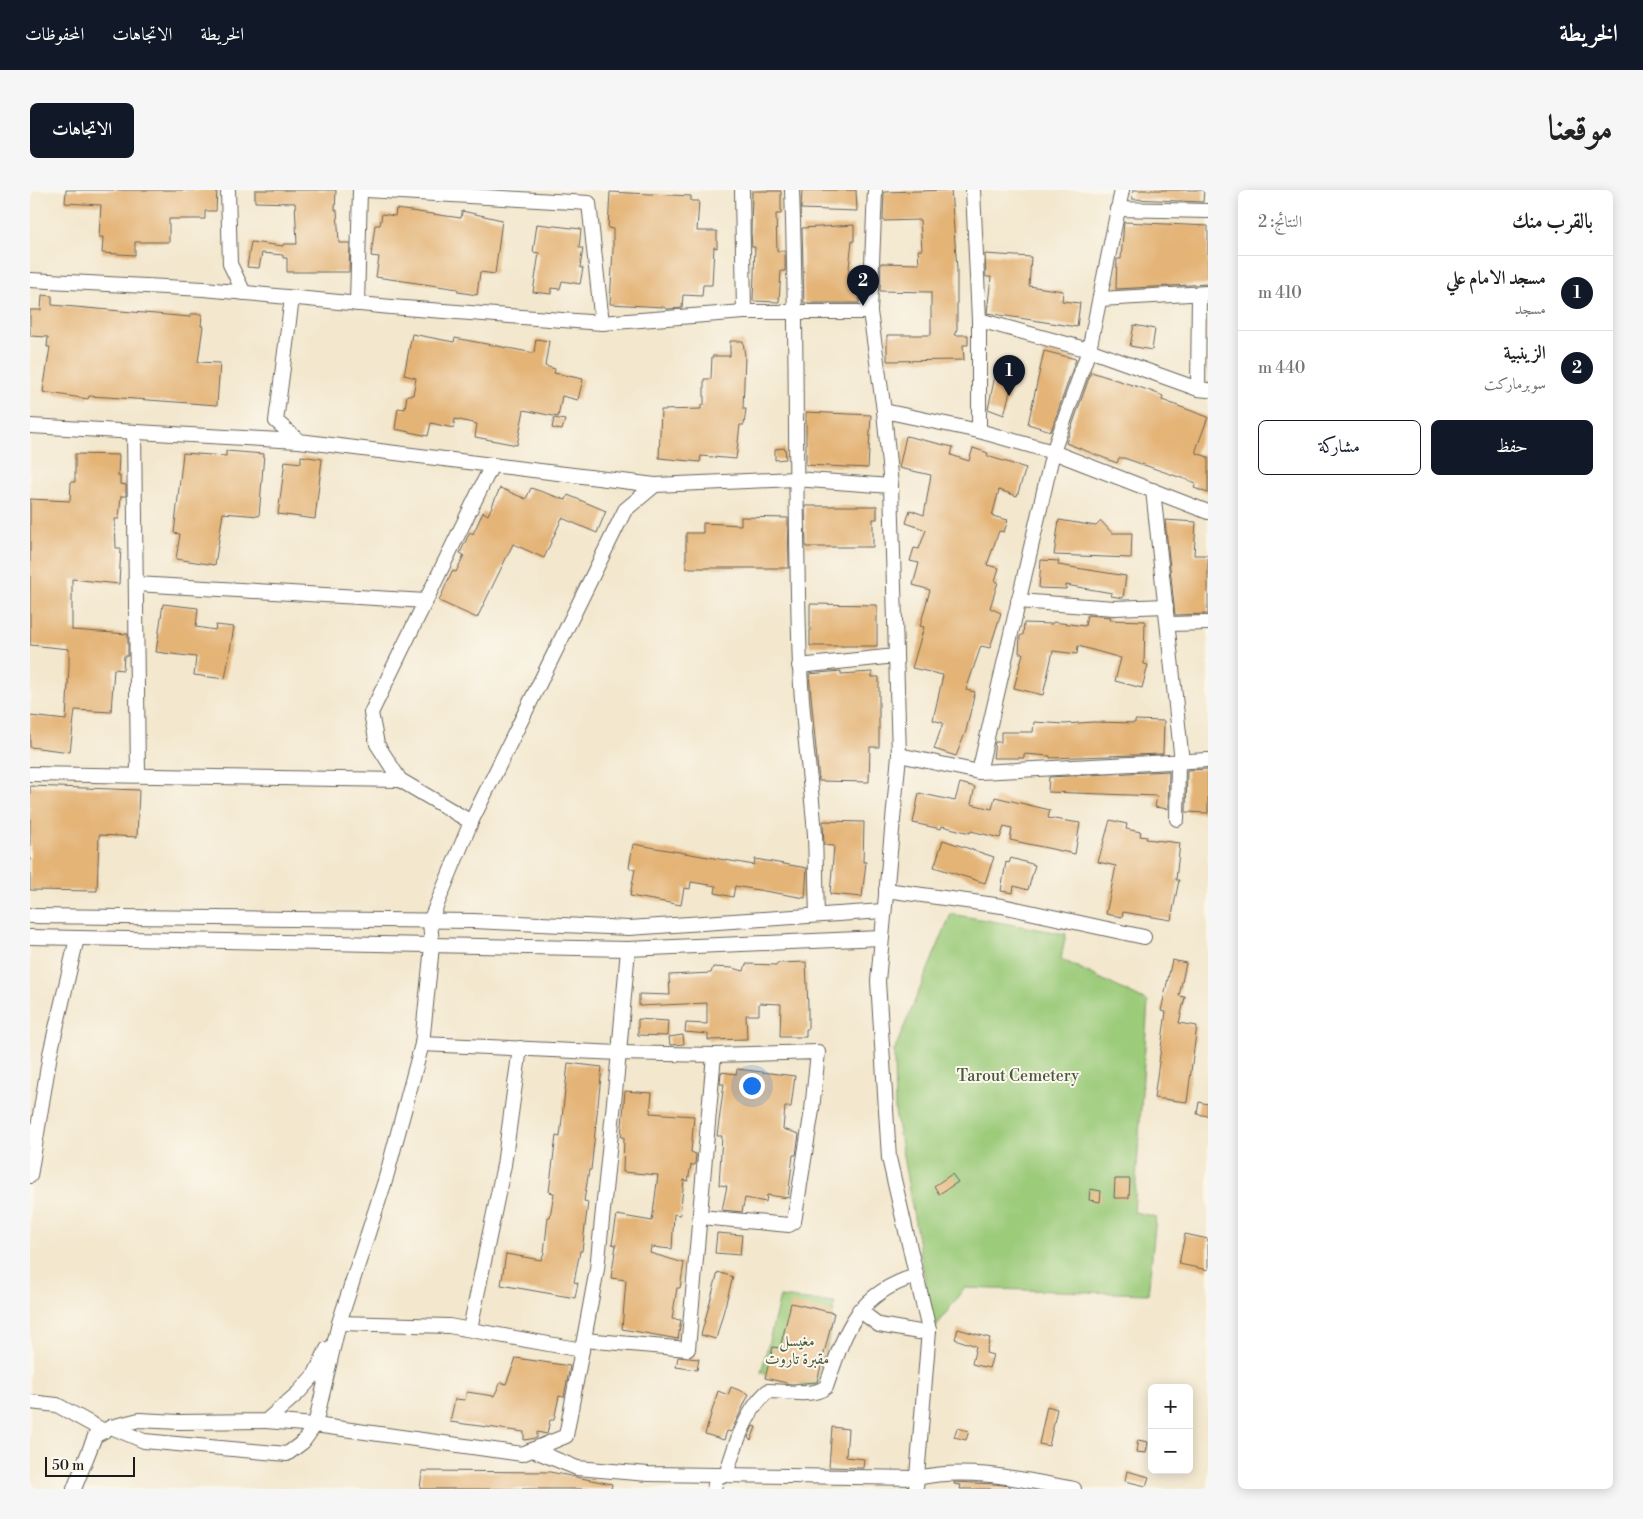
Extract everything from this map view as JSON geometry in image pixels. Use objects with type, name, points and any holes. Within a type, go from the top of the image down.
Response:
[{"type":"street","points":[[228,190],[230,264],[244,293]]},
{"type":"street","points":[[357,304],[360,190]]},
{"type":"street","points":[[366,190],[589,203],[602,322]]},
{"type":"street","points":[[742,190],[744,312]]},
{"type":"street","points":[[792,190],[796,313],[795,479],[800,666],[805,757],[814,834],[817,914]]},
{"type":"street","points":[[875,190],[870,312],[884,410],[891,486],[900,755],[883,911],[878,981],[890,1158],[929,1330],[917,1483]]},
{"type":"street","points":[[973,190],[978,320],[979,431]]},
{"type":"street","points":[[979,772],[1053,452],[1089,350],[1122,190]]},
{"type":"street","points":[[1117,209],[1208,211]]},
{"type":"street","points":[[30,280],[244,293],[357,304],[602,322],[744,312],[870,312]]},
{"type":"street","points":[[978,320],[1089,350],[1203,389],[1203,294],[1100,299]]},
{"type":"street","points":[[292,298],[276,421],[299,441]]},
{"type":"street","points":[[884,410],[979,431],[1053,452],[1208,512]]},
{"type":"street","points":[[30,426],[299,441],[655,485],[795,479],[891,486]]},
{"type":"street","points":[[134,432],[138,774]]},
{"type":"street","points":[[471,822],[400,780],[377,744],[371,713],[492,465]]},
{"type":"street","points":[[30,1402],[57,1405],[107,1429],[144,1441],[287,1454],[303,1442],[315,1424],[339,1323],[386,1181],[422,1044],[432,946],[430,921],[471,822],[624,510],[655,485]]},
{"type":"street","points":[[1154,490],[1180,762],[1177,819]]},
{"type":"street","points":[[136,584],[426,601]]},
{"type":"street","points":[[1018,601],[1114,608],[1166,606]]},
{"type":"street","points":[[1168,624],[1208,623]]},
{"type":"street","points":[[800,666],[896,656]]},
{"type":"street","points":[[900,755],[979,772],[1208,760]]},
{"type":"street","points":[[30,774],[138,774],[400,780]]},
{"type":"street","points":[[886,890],[1002,906],[1144,937]]},
{"type":"street","points":[[30,916],[430,921],[629,928],[883,911]]},
{"type":"street","points":[[30,937],[628,949],[881,938]]},
{"type":"street","points":[[30,1176],[50,1054],[77,938]]},
{"type":"street","points":[[74,1489],[95,1436],[107,1429],[139,1420],[179,1422],[266,1421],[315,1424],[522,1454],[566,1436],[597,1269],[628,949]]},
{"type":"street","points":[[422,1044],[619,1053],[714,1055],[818,1052],[812,1110],[794,1222],[789,1225],[700,1217]]},
{"type":"street","points":[[470,1330],[504,1166],[520,1048]]},
{"type":"street","points":[[339,1323],[449,1326],[583,1345],[688,1349],[714,1055]]},
{"type":"street","points":[[714,1489],[736,1441],[759,1399],[768,1392],[820,1392],[826,1387],[844,1333],[859,1310],[894,1282],[916,1276]]},
{"type":"street","points":[[859,1310],[878,1325],[919,1332],[929,1330]]},
{"type":"street","points":[[266,1421],[298,1393],[315,1374],[339,1323]]},
{"type":"street","points":[[533,1450],[577,1468],[648,1474],[917,1483],[940,1472],[1021,1479],[1074,1489]]},
{"type":"green space","name":"Tarout Cemetery","points":[[951,914],[1066,934],[1061,959],[1148,1002],[1134,1212],[1156,1217],[1148,1294],[964,1288],[934,1330],[895,1111],[894,1051]]},
{"type":"green space","name":"مغيسل مقبرة تاروت","points":[[780,1297],[835,1303],[819,1389],[761,1373]]},
{"type":"building","points":[[66,190],[217,190],[216,211],[205,211],[205,219],[169,219],[169,242],[135,242],[135,255],[102,253],[103,237],[99,237],[101,205],[65,203]]},
{"type":"building","points":[[255,190],[336,190],[335,210],[337,210],[339,243],[350,243],[349,272],[287,272],[287,258],[283,258],[283,255],[262,253],[259,268],[247,267],[251,242],[283,246],[283,244],[297,244],[295,203],[255,202]]},
{"type":"building","points":[[802,190],[856,190],[857,211],[801,209]]},
{"type":"building","points":[[951,190],[957,269],[957,329],[954,335],[968,335],[968,345],[963,345],[964,360],[887,361],[887,335],[931,335],[931,292],[880,291],[881,263],[919,264],[918,250],[922,250],[920,220],[883,221],[884,192]]},
{"type":"building","points":[[1133,190],[1204,190],[1203,202],[1132,199]]},
{"type":"building","points":[[752,191],[781,191],[781,214],[776,214],[777,251],[785,251],[785,271],[781,271],[779,302],[753,301],[755,247],[752,247],[751,233]]},
{"type":"building","points":[[610,192],[691,196],[691,201],[699,201],[697,231],[717,231],[717,248],[714,247],[712,285],[703,285],[702,296],[683,295],[682,308],[667,309],[663,307],[610,304],[613,229],[608,228]]},
{"type":"building","points":[[396,209],[461,218],[462,211],[502,220],[495,274],[480,272],[477,295],[458,292],[458,289],[376,277],[379,257],[371,256],[375,225],[380,225],[382,214],[395,216]]},
{"type":"building","points":[[1124,222],[1208,226],[1208,284],[1116,289],[1117,259],[1121,259]]},
{"type":"building","points":[[537,224],[581,229],[579,248],[583,248],[580,268],[583,268],[580,284],[562,281],[560,289],[551,288],[551,294],[533,292],[539,253],[533,252]]},
{"type":"building","points":[[854,225],[854,241],[852,241],[848,277],[850,277],[849,286],[860,287],[859,303],[804,303],[802,228]]},
{"type":"building","points":[[985,254],[1031,257],[1029,286],[1063,291],[1062,301],[1080,303],[1077,327],[987,313],[991,277],[986,277]]},
{"type":"building","points":[[42,295],[52,296],[52,305],[190,317],[190,314],[202,314],[201,326],[203,326],[198,362],[220,363],[217,405],[89,396],[88,399],[43,392],[50,347],[47,347],[48,337],[30,336],[30,310],[41,310]]},
{"type":"building","points":[[1134,325],[1155,329],[1152,350],[1130,346]]},
{"type":"building","points":[[412,334],[454,342],[455,338],[534,353],[536,339],[549,341],[545,366],[555,369],[554,373],[583,379],[578,400],[562,396],[558,417],[524,410],[517,445],[475,437],[477,424],[455,419],[453,428],[431,423],[428,436],[395,429],[398,408],[405,409],[407,395],[413,395],[416,378],[404,375]]},
{"type":"building","points":[[730,341],[743,341],[745,356],[743,409],[746,409],[744,425],[740,425],[736,459],[701,456],[700,462],[659,458],[661,410],[701,409],[701,405],[704,405],[704,379],[711,379],[712,356],[730,356]]},
{"type":"building","points":[[1044,351],[1076,359],[1051,431],[1028,424]]},
{"type":"building","points":[[1091,372],[1148,390],[1163,396],[1162,400],[1208,417],[1196,453],[1208,457],[1208,493],[1194,488],[1196,483],[1124,458],[1119,458],[1117,463],[1066,443]]},
{"type":"building","points":[[995,376],[1013,380],[1004,415],[988,409]]},
{"type":"building","points":[[806,412],[871,415],[868,468],[806,465]]},
{"type":"building","points":[[554,418],[565,420],[562,430],[552,428]]},
{"type":"building","points":[[906,436],[953,447],[951,455],[969,461],[973,448],[988,453],[987,456],[1026,468],[1017,496],[999,490],[992,516],[1008,520],[1004,532],[999,531],[987,565],[999,568],[995,581],[998,582],[990,608],[1001,613],[990,648],[981,646],[966,690],[975,692],[966,731],[956,756],[934,749],[943,723],[933,720],[943,675],[912,668],[924,627],[920,626],[930,590],[913,585],[919,563],[910,561],[914,548],[919,549],[926,530],[906,523],[910,510],[924,515],[931,475],[899,468]]},
{"type":"building","points":[[785,448],[786,459],[775,460],[775,449]]},
{"type":"building","points":[[226,451],[264,454],[259,516],[223,513],[215,565],[176,559],[180,534],[174,533],[183,453],[226,456]]},
{"type":"building","points":[[75,454],[119,455],[118,476],[120,476],[120,484],[126,485],[126,496],[121,496],[119,519],[115,519],[116,548],[121,548],[119,584],[72,579],[72,630],[128,634],[128,656],[124,656],[123,670],[114,669],[111,712],[75,710],[70,752],[30,747],[30,716],[66,720],[69,649],[30,645],[30,499],[70,501],[71,482],[75,482]]},
{"type":"building","points":[[301,456],[322,459],[315,519],[278,514],[285,461],[301,463]]},
{"type":"building","points":[[500,488],[526,499],[531,488],[566,500],[568,495],[606,511],[597,533],[562,518],[544,558],[513,544],[477,618],[439,601],[452,571],[456,572],[464,555],[460,553],[470,532],[473,534],[483,512],[488,515]]},
{"type":"building","points":[[805,506],[877,506],[877,519],[873,519],[873,547],[806,547]]},
{"type":"building","points":[[741,517],[788,518],[789,568],[686,568],[686,533],[703,533],[703,523],[741,525]]},
{"type":"building","points":[[1059,520],[1096,526],[1101,521],[1112,533],[1132,533],[1131,558],[1054,555]]},
{"type":"building","points":[[1165,520],[1196,522],[1194,555],[1208,555],[1208,614],[1175,615]]},
{"type":"building","points":[[1041,560],[1059,561],[1058,565],[1126,576],[1123,598],[1111,596],[1112,593],[1066,585],[1066,589],[1039,588]]},
{"type":"building","points":[[163,604],[198,608],[196,627],[215,630],[216,625],[234,627],[225,679],[194,675],[196,657],[156,652]]},
{"type":"building","points":[[810,604],[877,605],[877,646],[810,646]]},
{"type":"building","points":[[1087,615],[1111,617],[1110,620],[1145,621],[1144,664],[1148,665],[1142,688],[1115,681],[1121,658],[1078,646],[1077,654],[1053,651],[1043,695],[1014,688],[1023,653],[1019,653],[1020,636],[1023,635],[1024,623],[1052,624],[1053,622],[1085,626]]},
{"type":"building","points":[[841,671],[841,674],[872,672],[872,677],[879,677],[879,747],[870,747],[869,782],[819,781],[809,674]]},
{"type":"building","points":[[1135,720],[1164,721],[1163,754],[1050,758],[1050,756],[1024,754],[1024,758],[993,758],[995,742],[1001,742],[1001,732],[1033,732],[1034,722],[1065,724],[1093,722],[1135,723]]},
{"type":"building","points":[[1208,769],[1208,813],[1186,812],[1187,770]]},
{"type":"building","points":[[1169,771],[1168,809],[1155,807],[1157,796],[1048,792],[1049,777]]},
{"type":"building","points":[[960,783],[975,787],[971,804],[992,809],[995,797],[1050,810],[1048,818],[1080,823],[1075,854],[1010,840],[1012,829],[1004,827],[1000,838],[942,826],[941,829],[913,823],[919,793],[955,801]]},
{"type":"building","points":[[30,786],[139,790],[137,837],[99,835],[97,891],[30,890]]},
{"type":"building","points":[[1110,820],[1127,824],[1126,829],[1141,832],[1140,836],[1147,837],[1146,839],[1180,843],[1176,880],[1179,880],[1171,920],[1123,912],[1122,917],[1106,914],[1116,866],[1098,862]]},
{"type":"building","points":[[823,821],[864,822],[863,862],[866,862],[862,897],[830,894],[834,846],[824,845]]},
{"type":"building","points":[[943,840],[994,857],[985,883],[934,867]]},
{"type":"building","points":[[633,844],[754,865],[755,859],[807,868],[805,898],[735,886],[733,897],[715,893],[716,886],[691,882],[690,889],[684,888],[681,905],[630,896],[635,869],[629,868]]},
{"type":"building","points":[[1011,858],[1035,865],[1028,890],[1014,886],[1013,893],[1001,891],[1006,862],[1009,863]]},
{"type":"building","points":[[1172,960],[1186,963],[1179,996],[1185,997],[1179,1023],[1197,1026],[1187,1102],[1154,1098],[1166,1012],[1161,1011]]},
{"type":"building","points":[[806,962],[808,1029],[806,1029],[806,1037],[780,1037],[781,1004],[759,1003],[759,1015],[746,1015],[747,1039],[708,1040],[708,1034],[685,1032],[686,1023],[707,1024],[707,1003],[639,1006],[639,994],[670,995],[669,975],[711,973],[713,967],[744,971],[746,964],[777,965],[777,963]]},
{"type":"building","points":[[638,1019],[668,1021],[667,1036],[638,1035]]},
{"type":"building","points":[[683,1035],[684,1044],[670,1045],[669,1037]]},
{"type":"building","points":[[568,1063],[602,1067],[591,1170],[589,1170],[584,1201],[588,1202],[582,1251],[580,1251],[574,1282],[578,1283],[575,1298],[501,1285],[506,1254],[541,1260],[544,1253],[548,1217],[550,1217],[554,1193],[549,1192],[556,1136],[560,1137]]},
{"type":"building","points":[[737,1069],[795,1076],[791,1107],[785,1107],[783,1129],[799,1134],[796,1155],[793,1155],[788,1198],[767,1195],[766,1202],[745,1198],[742,1212],[722,1210],[727,1186],[719,1185],[722,1136],[717,1136],[724,1084],[720,1084],[721,1072],[736,1074]]},
{"type":"building","points":[[625,1091],[652,1093],[650,1113],[694,1116],[691,1152],[696,1154],[695,1165],[691,1165],[688,1181],[684,1180],[680,1215],[674,1214],[672,1249],[651,1247],[650,1253],[684,1263],[680,1288],[677,1288],[672,1319],[681,1320],[678,1339],[622,1329],[626,1280],[611,1278],[616,1245],[612,1244],[617,1215],[652,1221],[658,1175],[623,1172],[624,1137],[621,1137]]},
{"type":"building","points":[[1199,1102],[1208,1104],[1208,1116],[1197,1114]]},
{"type":"building","points":[[952,1174],[958,1182],[939,1194],[934,1186]]},
{"type":"building","points":[[1115,1179],[1130,1179],[1129,1198],[1114,1198]]},
{"type":"building","points":[[1090,1189],[1101,1191],[1100,1202],[1089,1200]]},
{"type":"building","points":[[717,1233],[742,1235],[740,1255],[715,1253]]},
{"type":"building","points":[[1185,1234],[1208,1239],[1208,1270],[1179,1264]]},
{"type":"building","points":[[718,1272],[733,1277],[716,1339],[701,1335]]},
{"type":"building","name":"مغيسل مقبرة تاروت","points":[[791,1303],[834,1313],[817,1382],[791,1384],[765,1378],[773,1347],[780,1348]]},
{"type":"building","points":[[958,1329],[990,1338],[986,1353],[993,1355],[989,1368],[972,1364],[976,1346],[955,1339]]},
{"type":"building","points":[[678,1357],[699,1359],[697,1370],[676,1367]]},
{"type":"building","points":[[516,1358],[570,1366],[564,1397],[559,1396],[554,1420],[550,1420],[547,1434],[537,1432],[537,1438],[524,1440],[524,1432],[450,1422],[455,1399],[465,1400],[467,1392],[494,1396],[501,1382],[506,1384]]},
{"type":"building","points":[[731,1387],[749,1394],[731,1432],[727,1431],[724,1440],[705,1434],[718,1391],[728,1395]]},
{"type":"building","points":[[1047,1406],[1057,1409],[1049,1446],[1039,1444]]},
{"type":"building","points":[[753,1426],[756,1427],[751,1440],[748,1438]]},
{"type":"building","points":[[832,1427],[848,1429],[846,1457],[864,1459],[863,1468],[829,1467]]},
{"type":"building","points":[[957,1428],[969,1431],[966,1440],[954,1437]]},
{"type":"building","points":[[1138,1440],[1148,1442],[1146,1453],[1136,1452]]},
{"type":"building","points":[[422,1471],[550,1472],[612,1484],[611,1489],[420,1489]]},
{"type":"building","points":[[1127,1471],[1149,1477],[1146,1486],[1125,1481]]},
{"type":"building","points":[[954,1482],[995,1484],[1010,1486],[1010,1489],[960,1489],[961,1485],[954,1484]]},
{"type":"place","name":"الزينبية","points":[[863,306]]},
{"type":"place","name":"مسجد الامام علي","points":[[1009,396]]}]
